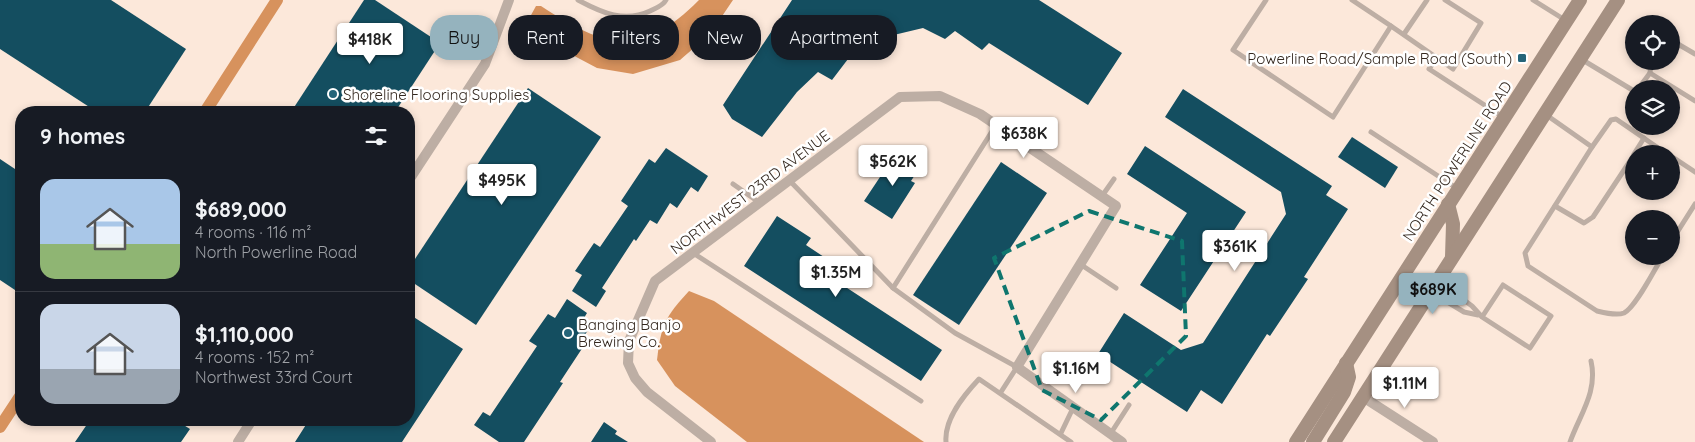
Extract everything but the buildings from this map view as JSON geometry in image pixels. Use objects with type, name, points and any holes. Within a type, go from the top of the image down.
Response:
[{"type":"main road","name":"NORTH POWERLINE ROAD","points":[[1296,442],[1580,0]]},
{"type":"main road","points":[[1334,442],[1618,0]]},
{"type":"main road","points":[[1448,204],[1453,224],[1452,257]]},
{"type":"main road","points":[[1314,442],[1344,392],[1349,377],[1346,363]]},
{"type":"street","points":[[415,171],[485,64],[510,0]]},
{"type":"street","name":"NORTHWEST 23RD AVENUE","points":[[711,442],[647,392],[635,378],[628,363],[629,341],[655,282],[900,97],[940,96],[980,114],[996,125]]},
{"type":"street","points":[[996,125],[1116,206],[1016,367],[1122,442]]},
{"type":"street","points":[[1363,397],[1433,442]]},
{"type":"street","points":[[238,442],[248,426]]},
{"type":"lane","points":[[578,0],[609,16],[638,17],[664,4],[666,0]]},
{"type":"lane","points":[[1266,0],[1233,50],[1333,117],[1391,26]]},
{"type":"lane","points":[[1352,0],[1453,69],[1482,23],[1445,0]]},
{"type":"lane","points":[[1404,34],[1427,0]]},
{"type":"lane","points":[[1534,0],[1567,21]]},
{"type":"lane","points":[[1680,45],[1695,54]]},
{"type":"lane","points":[[1437,57],[1429,69],[1504,118]]},
{"type":"lane","points":[[1580,58],[1625,86]]},
{"type":"lane","points":[[1645,80],[1650,70]]},
{"type":"lane","points":[[1650,73],[1695,102]]},
{"type":"lane","points":[[1545,113],[1592,147]]},
{"type":"lane","points":[[1654,145],[1616,119],[1612,120],[1592,147],[1525,253],[1525,259],[1528,266],[1597,311],[1610,314],[1624,312],[1632,306],[1657,265]]},
{"type":"lane","points":[[892,288],[996,125]]},
{"type":"lane","points":[[1371,132],[1458,189]]},
{"type":"lane","points":[[1640,145],[1644,138]]},
{"type":"lane","points":[[1680,162],[1695,172]]},
{"type":"lane","points":[[1556,206],[1584,223],[1589,221],[1593,218],[1625,168]]},
{"type":"lane","points":[[1102,197],[1114,180]]},
{"type":"lane","points":[[790,181],[892,288],[955,333],[1016,367],[1001,392]]},
{"type":"lane","points":[[733,184],[761,203]]},
{"type":"lane","points":[[1680,228],[1695,204]]},
{"type":"lane","points":[[693,253],[921,401]]},
{"type":"lane","points":[[1080,264],[1116,288]]},
{"type":"lane","points":[[1434,286],[1464,312],[1480,316],[1530,348],[1551,316],[1503,285],[1480,316]]},
{"type":"lane","points":[[1434,286],[1472,306],[1480,316]]},
{"type":"lane","points":[[1570,442],[1590,399],[1594,374],[1591,361]]},
{"type":"lane","points":[[946,442],[948,427],[959,401],[979,379],[1061,433],[1071,442]]},
{"type":"lane","points":[[1110,434],[1129,405]]},
{"type":"lane","points":[[1061,433],[1074,407]]},
{"type":"highlighted area","points":[[1089,211],[1182,241],[1186,336],[1101,420],[1042,390],[994,258]]},
{"type":"shaded area","points":[[699,0],[733,0],[723,15],[689,15],[689,52],[680,60],[633,74],[597,68],[582,60],[583,30],[593,34],[593,60],[679,60],[679,18]]},
{"type":"shaded area","points":[[536,6],[541,6],[556,15],[531,15]]},
{"type":"shaded area","points":[[689,291],[714,301],[924,442],[747,442],[675,386],[657,360],[660,338],[669,315]]},
{"type":"waterway","points":[[209,106],[277,0]]},
{"type":"waterway","points":[[0,427],[15,404]]},
{"type":"place","name":"Powerline Road/Sample Road (South)","points":[[1522,58]]},
{"type":"place","name":"Shoreline Flooring Supplies","points":[[333,94]]},
{"type":"place","name":"Banging Banjo Brewing Co.","points":[[568,333]]}]
